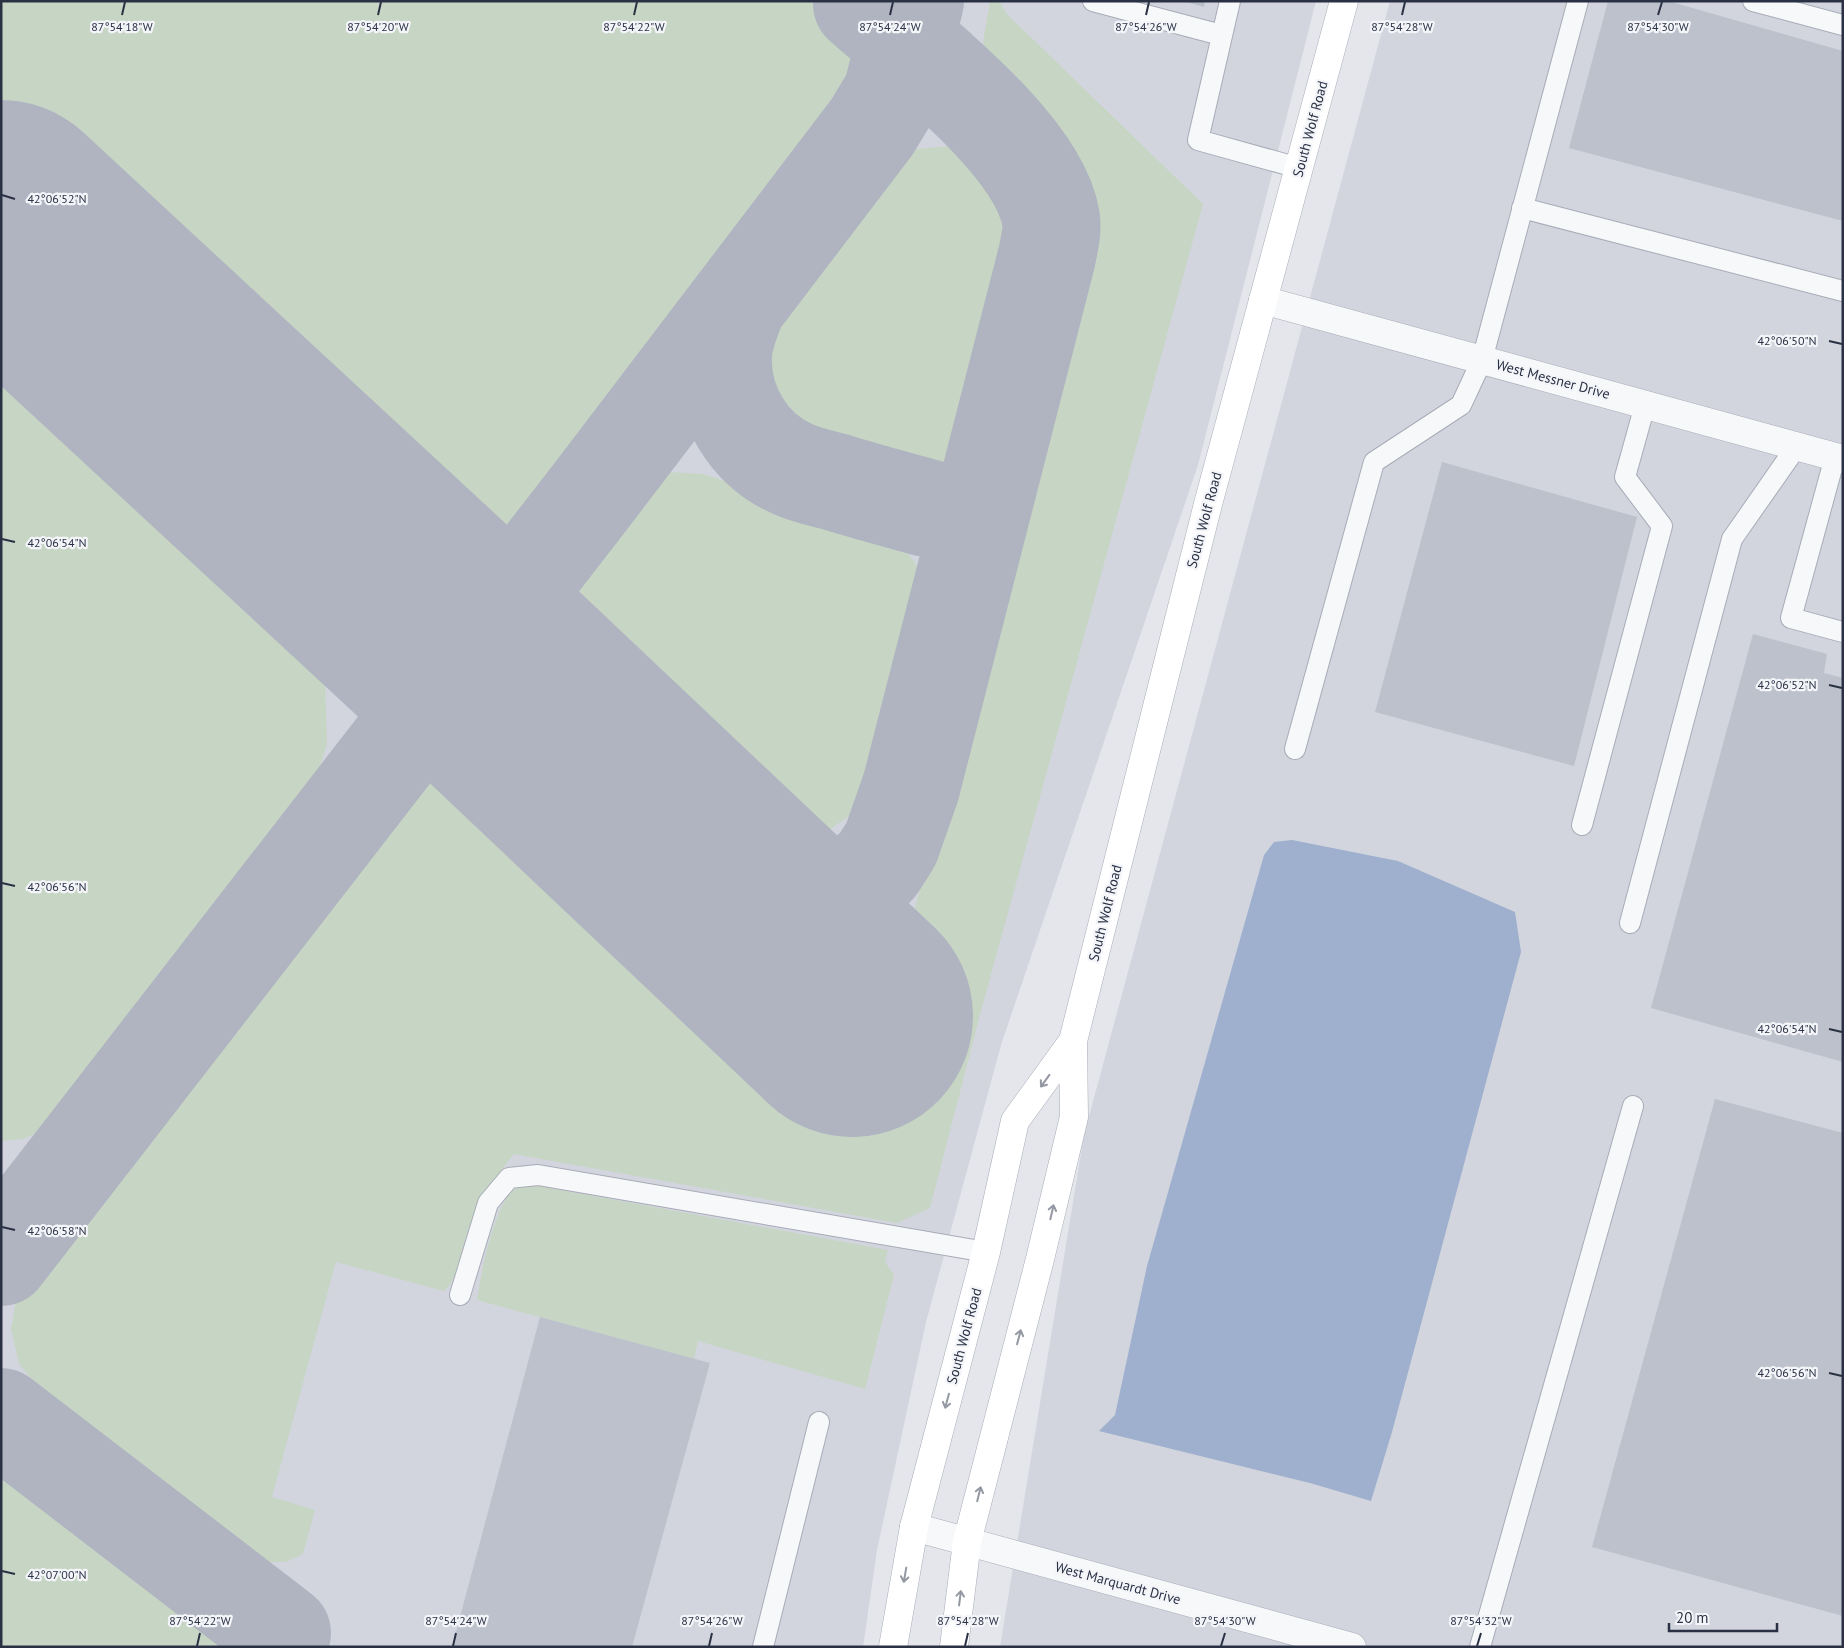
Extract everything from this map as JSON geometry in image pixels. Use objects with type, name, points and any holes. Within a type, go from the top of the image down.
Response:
[{"type":"main road","name":"South Wolf Road","points":[[954,1647],[967,1542],[1040,1259],[1074,1117],[1073,1041],[1208,504],[1344,1]]},
{"type":"main road","name":"South Wolf Road","points":[[893,1647],[914,1527],[986,1252],[1015,1121],[1073,1041]]},
{"type":"street","name":"West Messner Drive","points":[[1263,300],[1839,458]]},
{"type":"street","name":"West Marquardt Drive","points":[[914,1527],[1347,1646]]},
{"type":"lane","points":[[1093,1],[1221,35]]},
{"type":"lane","points":[[1230,1],[1198,140],[1299,168]]},
{"type":"lane","points":[[1295,749],[1374,462],[1462,404],[1482,360],[1578,1]]},
{"type":"lane","points":[[1754,1],[1843,25]]},
{"type":"lane","points":[[1522,208],[1843,291]]},
{"type":"lane","points":[[1582,825],[1662,526],[1625,477],[1645,405]]},
{"type":"lane","points":[[1630,923],[1732,539],[1797,446]]},
{"type":"lane","points":[[1839,458],[1791,618],[1843,632]]},
{"type":"lane","points":[[1480,1647],[1633,1106]]},
{"type":"lane","points":[[460,1295],[488,1203],[509,1178],[538,1175],[986,1252]]},
{"type":"lane","points":[[763,1647],[819,1422]]},
{"type":"shaded area","points":[[1,1],[1316,1],[1198,465],[1001,1045],[926,1322],[877,1550],[863,1647],[1,1647]]},
{"type":"shaded area","points":[[1390,1],[1843,1],[1843,1647],[1000,1647],[1084,1135]]},
{"type":"green space","points":[[1,1],[816,1],[825,9],[839,29],[850,51],[853,63],[854,87],[845,121],[534,519],[509,537],[471,543],[427,532],[1,136]]},
{"type":"green space","points":[[990,1],[999,1],[1006,13],[1203,204],[981,1011],[930,1208],[897,1223],[514,1154],[483,1197],[466,1235],[458,1269],[450,1285],[444,1291],[336,1262],[272,1497],[315,1510],[303,1554],[286,1562],[263,1562],[45,1395],[19,1364],[11,1329],[16,1300],[29,1273],[433,748],[455,742],[477,747],[816,1060],[898,972],[1084,264],[1088,232],[1086,203],[1081,186],[1066,155],[1044,128],[1004,91],[986,71],[983,60],[983,43]]},
{"type":"green space","points":[[949,146],[976,153],[997,170],[1009,187],[1021,229],[957,453],[943,470],[921,478],[809,443],[773,411],[757,368],[760,326],[769,310],[890,162],[917,149]]},
{"type":"green space","points":[[1,302],[265,548],[307,618],[325,681],[327,743],[308,808],[285,846],[77,1112],[24,1139],[1,1141]]},
{"type":"green space","points":[[671,472],[703,474],[889,532],[915,562],[921,586],[868,780],[849,816],[823,834],[789,840],[764,837],[741,822],[543,640],[551,598],[577,555],[629,491]]},
{"type":"green space","points":[[523,1183],[888,1250],[885,1262],[894,1275],[865,1389],[698,1341],[694,1359],[477,1300],[484,1261],[497,1218],[509,1194]]},
{"type":"green space","points":[[1,1467],[231,1647],[1,1647]]},
{"type":"water","points":[[1292,840],[1398,861],[1515,912],[1521,952],[1392,1432],[1371,1501],[1310,1483],[1099,1431],[1115,1415],[1147,1266],[1264,855],[1274,842]]},
{"type":"building","points":[[1183,1],[1205,1],[1204,7]]},
{"type":"building","points":[[1608,1],[1668,1],[1843,51],[1843,221],[1569,148]]},
{"type":"building","points":[[1442,462],[1637,517],[1574,766],[1375,712]]},
{"type":"building","points":[[1753,634],[1827,654],[1824,673],[1843,678],[1843,1062],[1651,1008]]},
{"type":"building","points":[[1715,1099],[1843,1133],[1843,1616],[1592,1547]]},
{"type":"building","points":[[540,1317],[710,1363],[632,1647],[452,1647]]},
{"type":"taxiway","points":[[1,1257],[591,496],[872,127],[892,94],[915,1]]},
{"type":"taxiway","points":[[678,852],[779,901],[816,899],[855,884],[877,866],[891,844],[911,787],[1047,256],[1051,233],[1051,219],[1042,191],[1024,161],[1001,132],[973,103],[943,74],[862,4]]},
{"type":"taxiway","points":[[738,303],[725,341],[723,355],[724,373],[727,391],[733,408],[751,438],[779,462],[795,470],[927,508]]},
{"type":"taxiway","points":[[404,735],[415,697],[408,644],[389,582],[441,597],[487,596],[526,577]]},
{"type":"taxiway","points":[[1,1417],[282,1633]]},
{"type":"runway","points":[[1,221],[502,685],[852,1016]]}]
